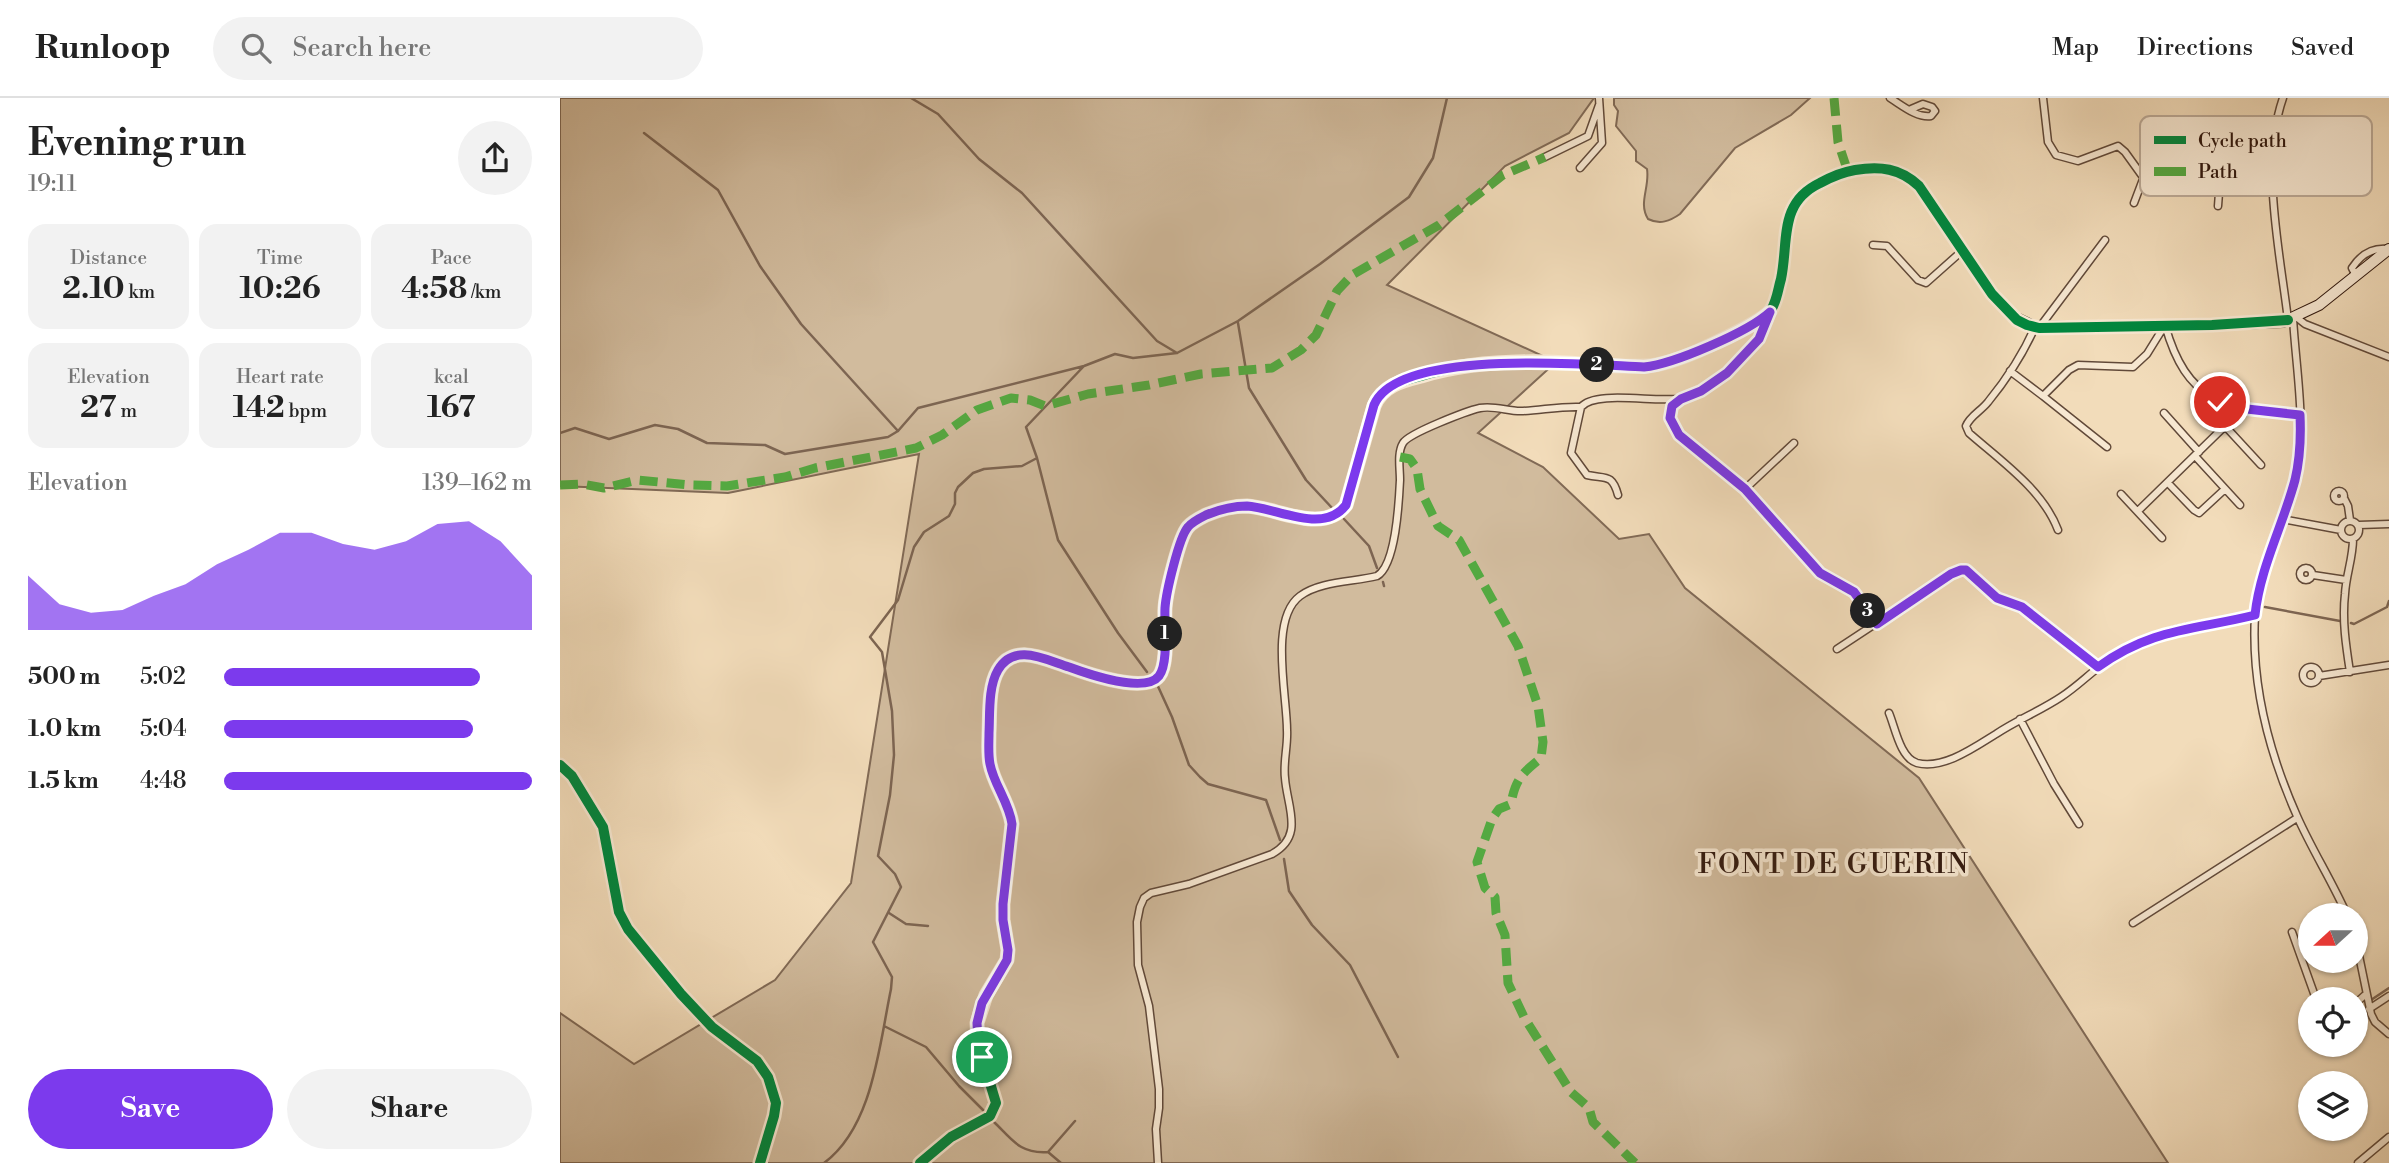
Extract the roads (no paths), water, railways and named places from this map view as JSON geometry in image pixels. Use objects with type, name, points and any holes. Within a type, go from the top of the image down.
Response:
[{"type":"street","points":[[1890,98],[1909,110]]},
{"type":"street","points":[[2043,98],[2048,142],[2056,155],[2081,160],[2118,146],[2140,173]]},
{"type":"street","points":[[2277,116],[2283,98]]},
{"type":"street","points":[[1545,157],[1588,136],[1599,102]]},
{"type":"street","points":[[1580,168],[1602,143],[1599,102]]},
{"type":"street","points":[[1877,624],[1854,592],[1820,573],[1745,489],[1685,441],[1673,426],[1671,408],[1681,399],[1701,391],[1727,373],[1759,339],[1777,295],[1789,216],[1795,203],[1815,185],[1848,172],[1880,169],[1907,176],[1919,186],[1987,288],[2017,320],[2037,328],[2274,323],[2319,305],[2389,249]]},
{"type":"street","points":[[2134,203],[2140,186]]},
{"type":"street","points":[[2218,206],[2219,196]]},
{"type":"street","points":[[2274,196],[2292,318],[2300,415],[2297,472],[2263,574],[2255,615],[2256,665],[2262,713],[2272,750],[2297,818],[2341,903]]},
{"type":"street","points":[[2058,530],[2046,507],[2012,471],[1969,433],[1966,426],[1986,404],[2037,328],[2105,240]]},
{"type":"street","points":[[1873,245],[1887,246],[1918,280],[1926,283],[1962,251]]},
{"type":"street","points":[[920,1163],[951,1137],[990,1116],[996,1103],[978,1043],[977,1023],[982,1003],[1007,960],[1008,950],[1003,914],[1012,824],[990,765],[989,750],[990,703],[998,669],[1005,661],[1023,654],[1032,655],[1073,669],[1133,684],[1153,682],[1163,668],[1165,606],[1181,541],[1187,528],[1204,516],[1246,506],[1323,520],[1339,514],[1346,505],[1374,405],[1381,392],[1390,386],[1424,374],[1469,365],[1545,362],[1644,367],[1659,365],[1699,351],[1770,312]]},
{"type":"street","points":[[2292,318],[2389,357]]},
{"type":"street","points":[[2165,325],[2179,361],[2193,383],[2220,402],[2238,408],[2300,415]]},
{"type":"street","points":[[2043,396],[2069,370],[2078,365],[2133,368],[2158,339],[2165,325]]},
{"type":"street","points":[[2158,339],[2168,337]]},
{"type":"street","points":[[2010,371],[2107,447]]},
{"type":"street","points":[[1618,495],[1612,482],[1606,477],[1587,475],[1571,453],[1581,407],[1592,400],[1681,399]]},
{"type":"street","points":[[1158,1163],[1156,1129],[1159,1089],[1149,1006],[1138,965],[1137,922],[1140,907],[1144,898],[1151,893],[1189,884],[1272,854],[1282,849],[1288,841],[1292,810],[1284,775],[1287,731],[1282,658],[1284,624],[1289,609],[1301,594],[1377,576],[1384,571],[1389,561],[1399,505],[1401,449],[1408,437],[1480,408],[1497,407],[1521,411],[1581,407]]},
{"type":"street","points":[[2138,512],[2225,426],[2238,408]]},
{"type":"street","points":[[2164,413],[2241,505]]},
{"type":"street","points":[[2225,426],[2261,465]]},
{"type":"street","points":[[1745,489],[1794,443]]},
{"type":"street","points":[[2168,483],[2199,513],[2225,489]]},
{"type":"street","points":[[2122,494],[2162,538]]},
{"type":"street","points":[[2344,498],[2350,520],[2359,526],[2389,524]]},
{"type":"street","points":[[2282,520],[2341,530]]},
{"type":"street","points":[[2341,530],[2345,522],[2350,520]]},
{"type":"street","points":[[2350,672],[2344,618],[2346,580],[2353,539],[2359,534],[2359,526]]},
{"type":"street","points":[[2341,530],[2345,537],[2353,539]]},
{"type":"street","points":[[1837,649],[1951,574],[1966,570],[1997,598],[2022,607],[2098,667]]},
{"type":"street","points":[[2313,575],[2346,580]]},
{"type":"street","points":[[1889,713],[1905,753],[1912,761],[1943,761],[1959,756],[2060,698],[2111,657],[2155,636],[2255,615]]},
{"type":"street","points":[[2319,676],[2389,666]]},
{"type":"street","points":[[2020,719],[2043,765],[2079,824]]},
{"type":"street","points":[[560,765],[572,776],[603,827],[623,921],[681,994],[712,1027],[757,1061],[768,1077],[776,1103],[760,1163]]},
{"type":"street","points":[[2133,923],[2297,818]]},
{"type":"street","points":[[2292,932],[2312,987]]},
{"type":"street","points":[[2369,1009],[2389,996]]},
{"type":"street","points":[[2368,1006],[2375,1022],[2389,1034]]},
{"type":"street","points":[[2358,1163],[2389,1137]]},
{"type":"waterway","points":[[911,98],[938,114],[979,159],[1022,193],[1157,341],[1177,353]]},
{"type":"waterway","points":[[560,433],[575,428],[609,439],[655,425],[678,429],[707,443],[765,445],[785,454],[888,437],[898,431],[918,408],[1084,366],[1115,354],[1133,358],[1177,353],[1238,321],[1409,197],[1433,158],[1447,98]]},
{"type":"waterway","points":[[644,133],[718,190],[760,266],[801,324],[898,431]]},
{"type":"waterway","points":[[1238,323],[1249,388],[1306,480],[1333,509]]},
{"type":"waterway","points":[[824,1163],[840,1148],[853,1129],[871,1084],[892,977],[873,942],[901,887],[895,874],[878,856],[890,795],[894,755],[892,711],[882,652],[870,637],[898,600],[914,547],[924,532],[949,516],[955,504],[958,487],[973,473],[984,469],[1022,466],[1037,458],[1026,427],[1084,366]]},
{"type":"waterway","points":[[1037,458],[1058,540],[1118,633],[1147,672]]},
{"type":"waterway","points":[[1344,519],[1369,546],[1377,568]]},
{"type":"waterway","points":[[1383,582],[1384,586]]},
{"type":"waterway","points":[[2351,623],[2354,624],[2387,607],[2389,601]]},
{"type":"waterway","points":[[2265,607],[2340,621]]},
{"type":"waterway","points":[[1156,682],[1189,765],[1208,784],[1266,800],[1280,840]]},
{"type":"waterway","points":[[1284,859],[1289,891],[1312,925],[1350,965],[1398,1057]]},
{"type":"waterway","points":[[889,913],[906,924],[928,926]]},
{"type":"waterway","points":[[2371,1000],[2389,988]]},
{"type":"waterway","points":[[884,1026],[926,1047],[984,1111]]},
{"type":"waterway","points":[[993,1121],[1023,1148],[1048,1152],[1061,1163]]},
{"type":"waterway","points":[[1048,1152],[1075,1121]]},
{"type":"district","name":"FONT DE GUERIN","points":[[1834,864]]}]
